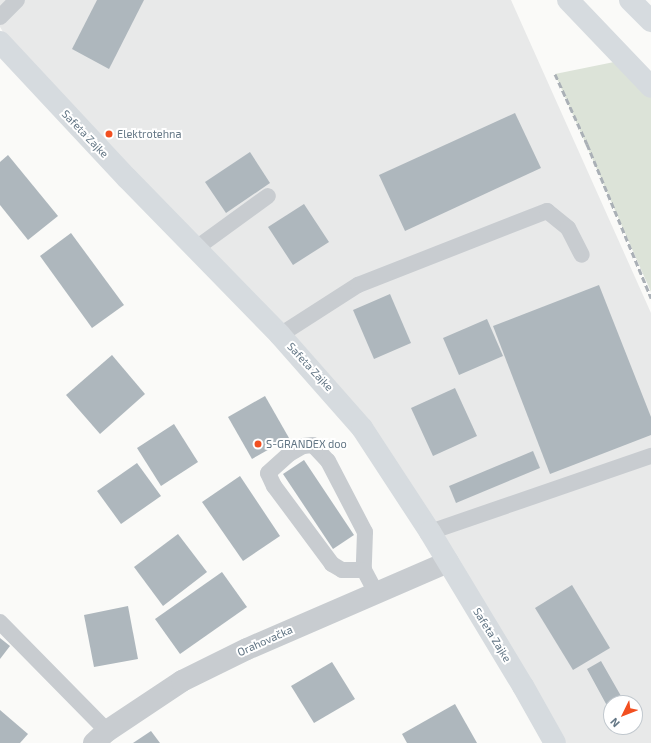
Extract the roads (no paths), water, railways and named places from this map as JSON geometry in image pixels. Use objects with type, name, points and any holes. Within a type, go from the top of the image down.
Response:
[{"type":"main road","points":[[568,0],[651,88]]},
{"type":"main road","points":[[630,0],[651,21]]},
{"type":"main road","name":"Safeta Zajke","points":[[0,42],[195,249],[280,335],[362,428],[430,532],[523,686],[555,743]]},
{"type":"street","name":"Orahovačka","points":[[100,737],[182,680],[247,649],[448,562]]},
{"type":"lane","points":[[0,17],[17,0]]},
{"type":"lane","points":[[195,249],[268,196]]},
{"type":"lane","points":[[280,335],[358,285],[547,211],[568,228],[582,255]]},
{"type":"lane","points":[[364,570],[342,570],[332,564],[274,486],[268,473],[289,454],[303,446],[313,445],[328,460],[365,532],[364,570],[376,593]]},
{"type":"lane","points":[[430,532],[651,456]]},
{"type":"lane","points":[[0,622],[100,737]]},
{"type":"railway","points":[[555,74],[587,144],[651,298]]},
{"type":"place","name":"Elektrotehna","points":[[109,134]]},
{"type":"place","name":"S-GRANDEX doo","points":[[258,444]]}]
